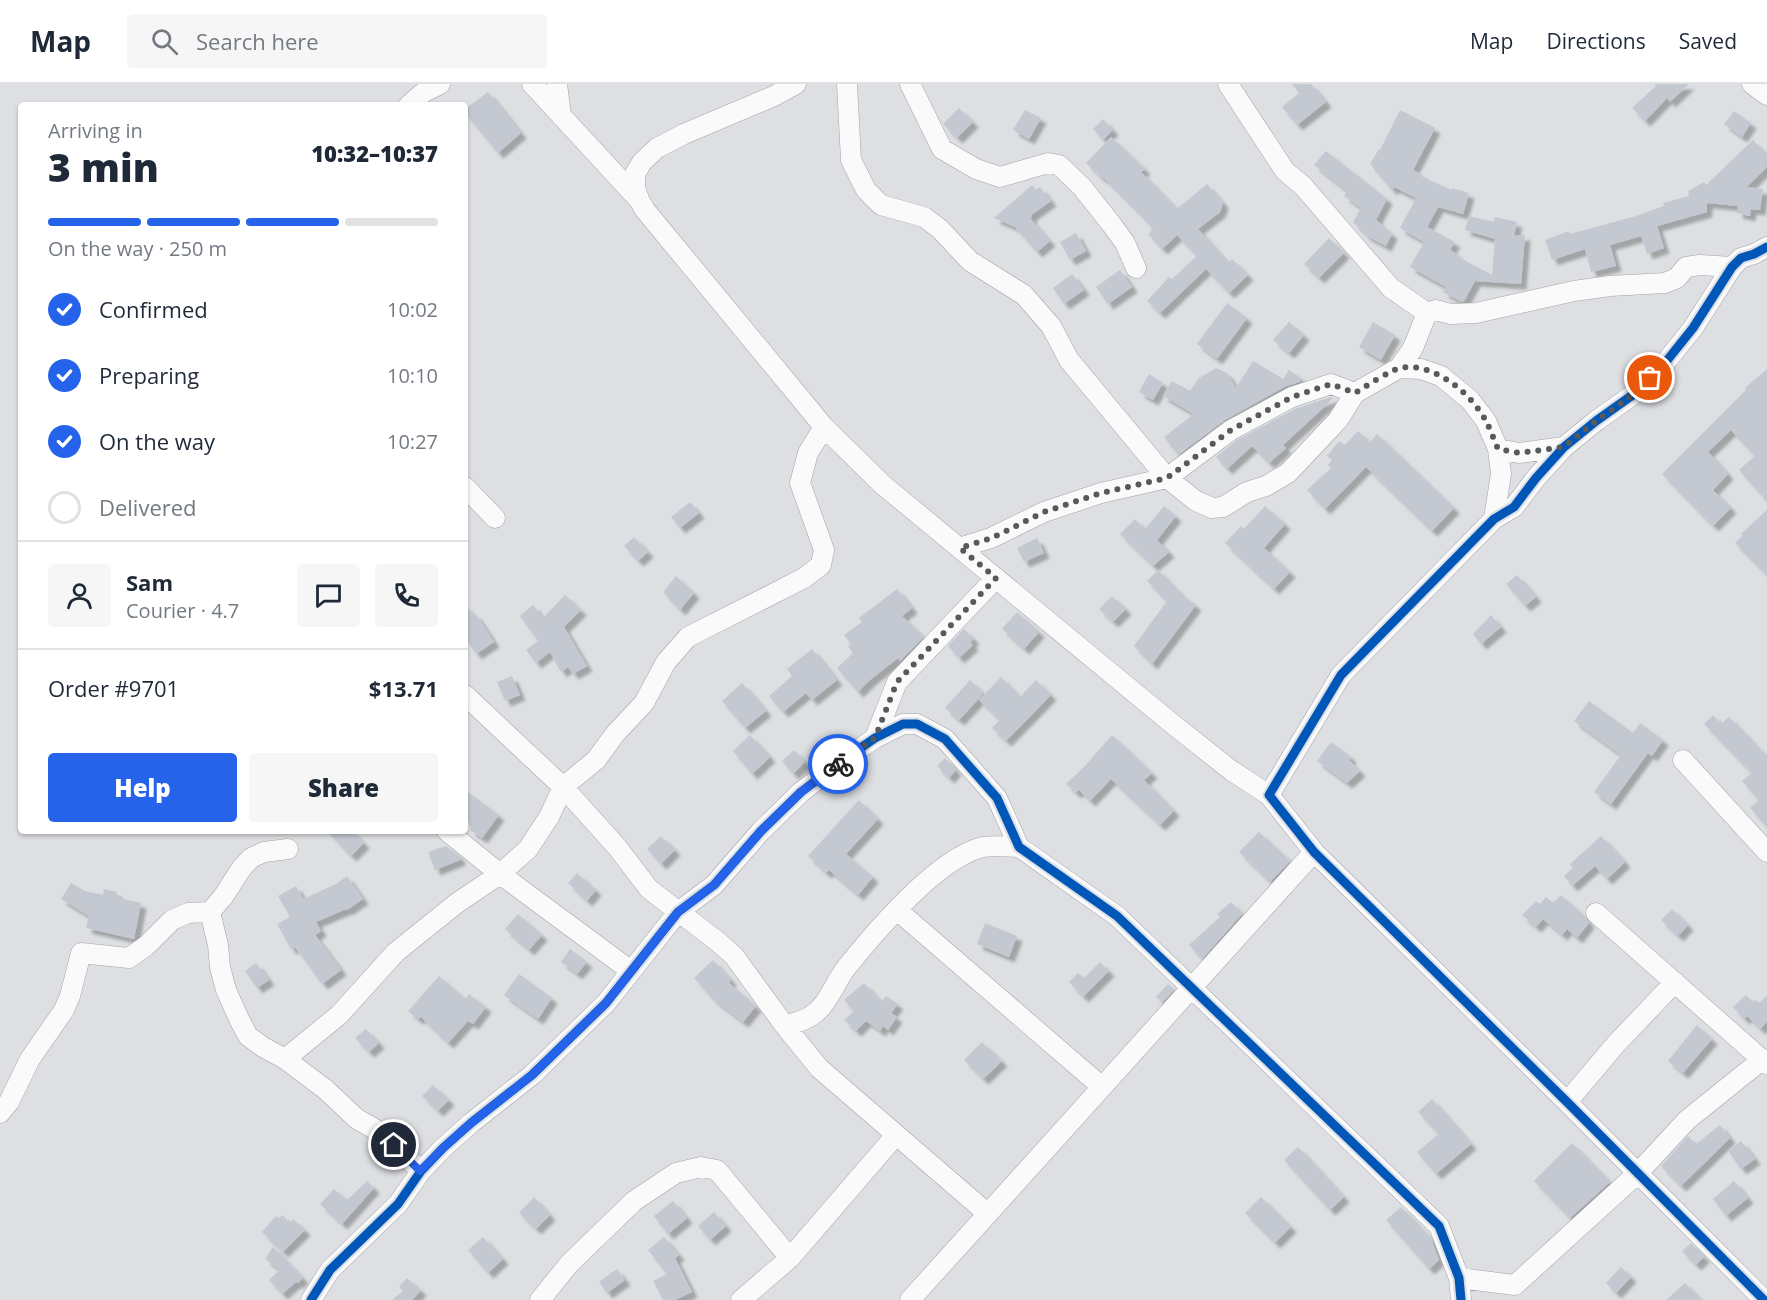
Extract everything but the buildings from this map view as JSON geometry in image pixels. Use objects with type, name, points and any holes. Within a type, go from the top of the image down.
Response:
[{"type":"street","points":[[412,102],[424,92],[440,84]]},
{"type":"street","points":[[532,84],[639,200],[824,427],[883,485],[1174,726],[1232,771],[1269,795],[1314,852],[1764,1300]]},
{"type":"street","points":[[557,84],[561,116]]},
{"type":"street","points":[[639,200],[635,188],[635,174],[642,162],[657,148],[796,84]]},
{"type":"street","points":[[847,84],[851,160],[866,190],[881,205],[924,217],[940,229],[970,261],[1024,295],[1051,326],[1069,360],[1167,478],[1196,501],[1212,508],[1223,507],[1247,492],[1266,486],[1288,473],[1338,420],[1355,393],[1399,368],[1413,348],[1427,313],[1435,310],[1451,314],[1476,313],[1574,291],[1610,286],[1665,283],[1677,278],[1686,267],[1700,265],[1732,267]]},
{"type":"street","points":[[910,84],[942,148],[976,169],[1000,177],[1048,164],[1059,165],[1082,187],[1112,225],[1125,243],[1136,268]]},
{"type":"street","points":[[1752,84],[1767,94]]},
{"type":"street","points":[[1235,87],[1271,152],[1285,171],[1303,186],[1391,288],[1427,313]]},
{"type":"street","points":[[1269,795],[1341,675],[1494,519],[1514,507],[1564,447],[1634,394],[1665,363],[1693,328],[1732,267],[1741,258],[1767,247]]},
{"type":"street","points":[[1399,368],[1421,369],[1441,376],[1470,400],[1486,422],[1498,449],[1501,474],[1494,519]]},
{"type":"street","points":[[960,548],[992,538],[1044,512],[1101,493],[1167,478],[1231,430],[1292,397],[1331,384],[1355,393]]},
{"type":"street","points":[[285,1059],[339,1015],[396,952],[457,903],[500,874],[528,849],[549,817],[563,787],[596,760],[615,734],[644,703],[666,662],[688,637],[804,578],[821,565],[824,550],[800,483],[808,453],[824,427]]},
{"type":"street","points":[[1498,449],[1519,453],[1564,447]]},
{"type":"street","points":[[468,490],[495,518]]},
{"type":"street","points":[[875,738],[897,682],[996,578]]},
{"type":"street","points":[[468,698],[563,787],[617,847],[649,889],[734,956],[819,1068],[988,1214]]},
{"type":"street","points":[[311,1300],[330,1270],[398,1204],[420,1171],[471,1123],[532,1075],[606,1003],[678,912],[714,885],[761,831],[801,792],[875,738],[903,724],[917,724],[945,739],[997,798],[1020,847],[1117,916],[1439,1226],[1459,1278],[1461,1300]]},
{"type":"street","points":[[1683,760],[1767,852]]},
{"type":"street","points":[[451,834],[500,874],[630,971]]},
{"type":"street","points":[[785,1026],[810,1017],[826,1001],[845,970],[897,910],[929,880],[960,856],[984,847],[1020,847]]},
{"type":"street","points":[[0,1113],[9,1102],[30,1059],[64,1010],[81,954],[129,958],[146,946],[172,920],[188,913],[210,912],[224,897],[241,869],[251,858],[264,852],[288,849]]},
{"type":"street","points":[[910,1300],[1314,852]]},
{"type":"street","points":[[897,910],[1102,1087]]},
{"type":"street","points":[[210,912],[226,990],[248,1036],[285,1059],[325,1089],[357,1119],[380,1132],[420,1171]]},
{"type":"street","points":[[1459,1278],[1515,1284],[1638,1173],[1687,1120],[1765,1061],[1596,913]]},
{"type":"street","points":[[1567,1102],[1616,1044],[1675,982]]},
{"type":"street","points":[[741,1300],[790,1258],[896,1135]]},
{"type":"street","points":[[540,1300],[569,1264],[634,1201],[676,1173],[701,1167],[717,1170],[790,1258]]},
{"type":"cycle path","points":[[1764,1300],[1314,852],[1269,795],[1341,675],[1494,519],[1514,507],[1564,447],[1634,394],[1665,363],[1693,328],[1732,267],[1741,258],[1767,247]]},
{"type":"cycle path","points":[[311,1300],[330,1270],[398,1204],[421,1171],[443,1148],[532,1075],[606,1003],[678,912],[714,885],[761,831],[801,792],[875,738],[903,724],[917,724],[945,739],[997,798],[1019,847],[1117,916],[1439,1226],[1459,1278],[1461,1300]]},
{"type":"way so far","points":[[838,764],[875,738],[897,682],[996,578],[960,548],[992,538],[1044,512],[1101,493],[1167,478],[1214,441],[1251,418],[1292,397],[1331,384],[1355,393],[1399,368],[1421,369],[1441,376],[1470,400],[1486,422],[1498,449],[1519,453],[1564,447],[1634,394],[1650,378]]},
{"type":"route","points":[[394,1145],[420,1171],[471,1123],[532,1075],[606,1003],[678,912],[714,885],[761,831],[801,792],[838,764]]}]
